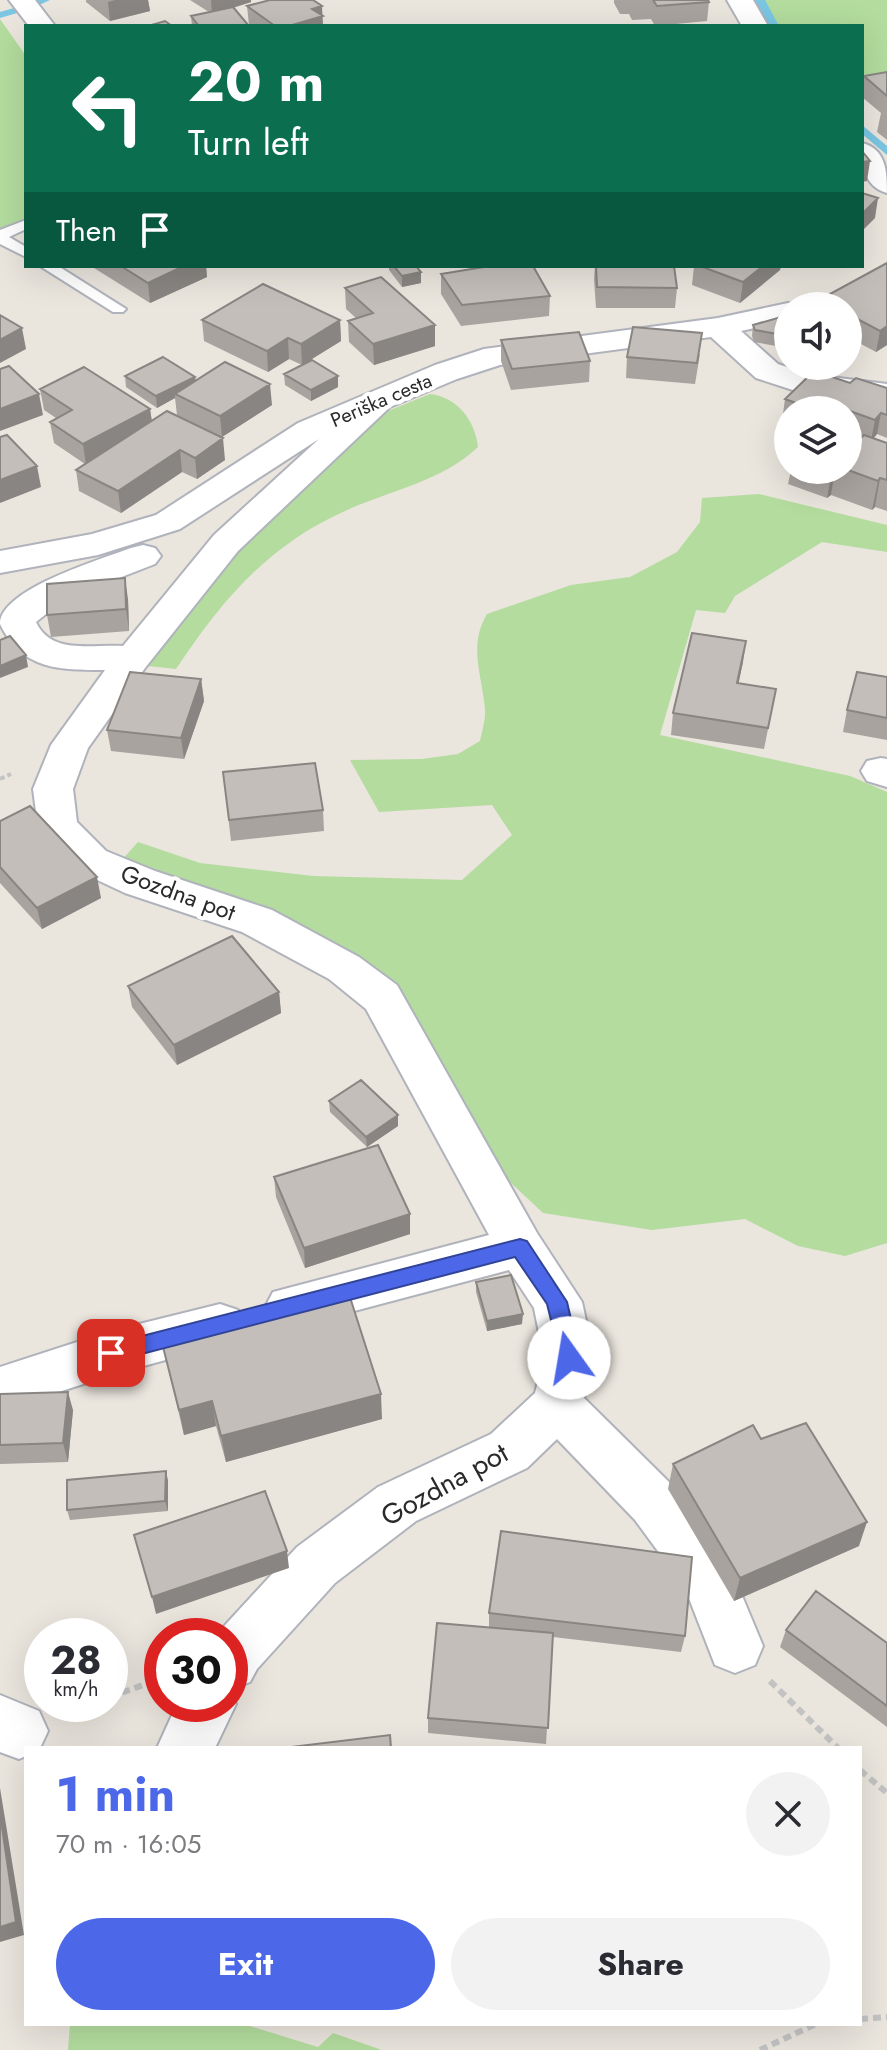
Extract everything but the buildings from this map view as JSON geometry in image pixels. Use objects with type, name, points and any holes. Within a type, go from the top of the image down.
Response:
[{"type":"street","points":[[0,3],[8,0]]},
{"type":"street","points":[[22,0],[40,24]]},
{"type":"street","points":[[740,0],[754,24]]},
{"type":"street","points":[[864,154],[887,184]]},
{"type":"street","name":"Periška cesta","points":[[0,562],[98,544],[168,522],[310,430],[446,372],[495,356],[718,327],[774,313]]},
{"type":"street","points":[[718,327],[767,371],[802,383],[887,394]]},
{"type":"street","name":"Gozdna pot","points":[[248,1638],[316,1565],[397,1504],[509,1451],[557,1405],[569,1358],[557,1302],[520,1247],[382,997],[344,968],[257,921],[140,882],[92,861],[58,827],[53,789],[70,745],[132,659],[226,543],[378,402]]},
{"type":"street","points":[[132,659],[108,655],[60,658],[30,645],[16,619],[52,591],[138,560],[160,544],[168,522]]},
{"type":"street","points":[[0,1389],[111,1353],[520,1247]]},
{"type":"street","points":[[557,1405],[654,1503],[706,1573],[735,1646]]},
{"type":"lane","points":[[0,237],[24,225]]},
{"type":"lane","points":[[0,237],[24,252]]},
{"type":"lane","points":[[50,268],[118,309]]},
{"type":"path","points":[[735,1646],[836,1746]]},
{"type":"path","points":[[862,1772],[887,1793]]},
{"type":"path","points":[[862,2019],[887,2017]]},
{"type":"path","points":[[760,2050],[812,2026]]},
{"type":"green space","points":[[759,0],[887,0],[887,82],[864,85],[864,24],[775,24]]},
{"type":"green space","points":[[0,19],[24,53],[24,221],[0,230]]},
{"type":"green space","points":[[430,394],[448,400],[463,412],[473,428],[478,447],[433,477],[347,510],[294,540],[271,557],[230,597],[176,669],[148,666],[253,533],[378,415]]},
{"type":"green space","points":[[759,494],[887,525],[887,552],[822,542],[735,596],[725,613],[696,610],[660,735],[850,776],[887,792],[887,1243],[845,1256],[798,1246],[745,1219],[652,1230],[543,1213],[510,1182],[451,1095],[402,1002],[121,861],[138,842],[200,863],[313,876],[462,880],[512,835],[492,805],[379,812],[350,760],[422,759],[458,754],[480,741],[485,713],[477,649],[481,626],[487,614],[571,585],[630,577],[677,552],[700,522],[702,498]]},
{"type":"green space","points":[[70,2026],[250,2026],[318,2047],[333,2033],[382,2050],[68,2050]]},
{"type":"waterway","points":[[37,3],[45,0]]},
{"type":"waterway","points":[[760,0],[773,24]]},
{"type":"waterway","points":[[0,15],[14,11]]},
{"type":"waterway","points":[[864,130],[887,152]]},
{"type":"route","points":[[111,1353],[520,1247],[557,1302],[569,1358]]}]
